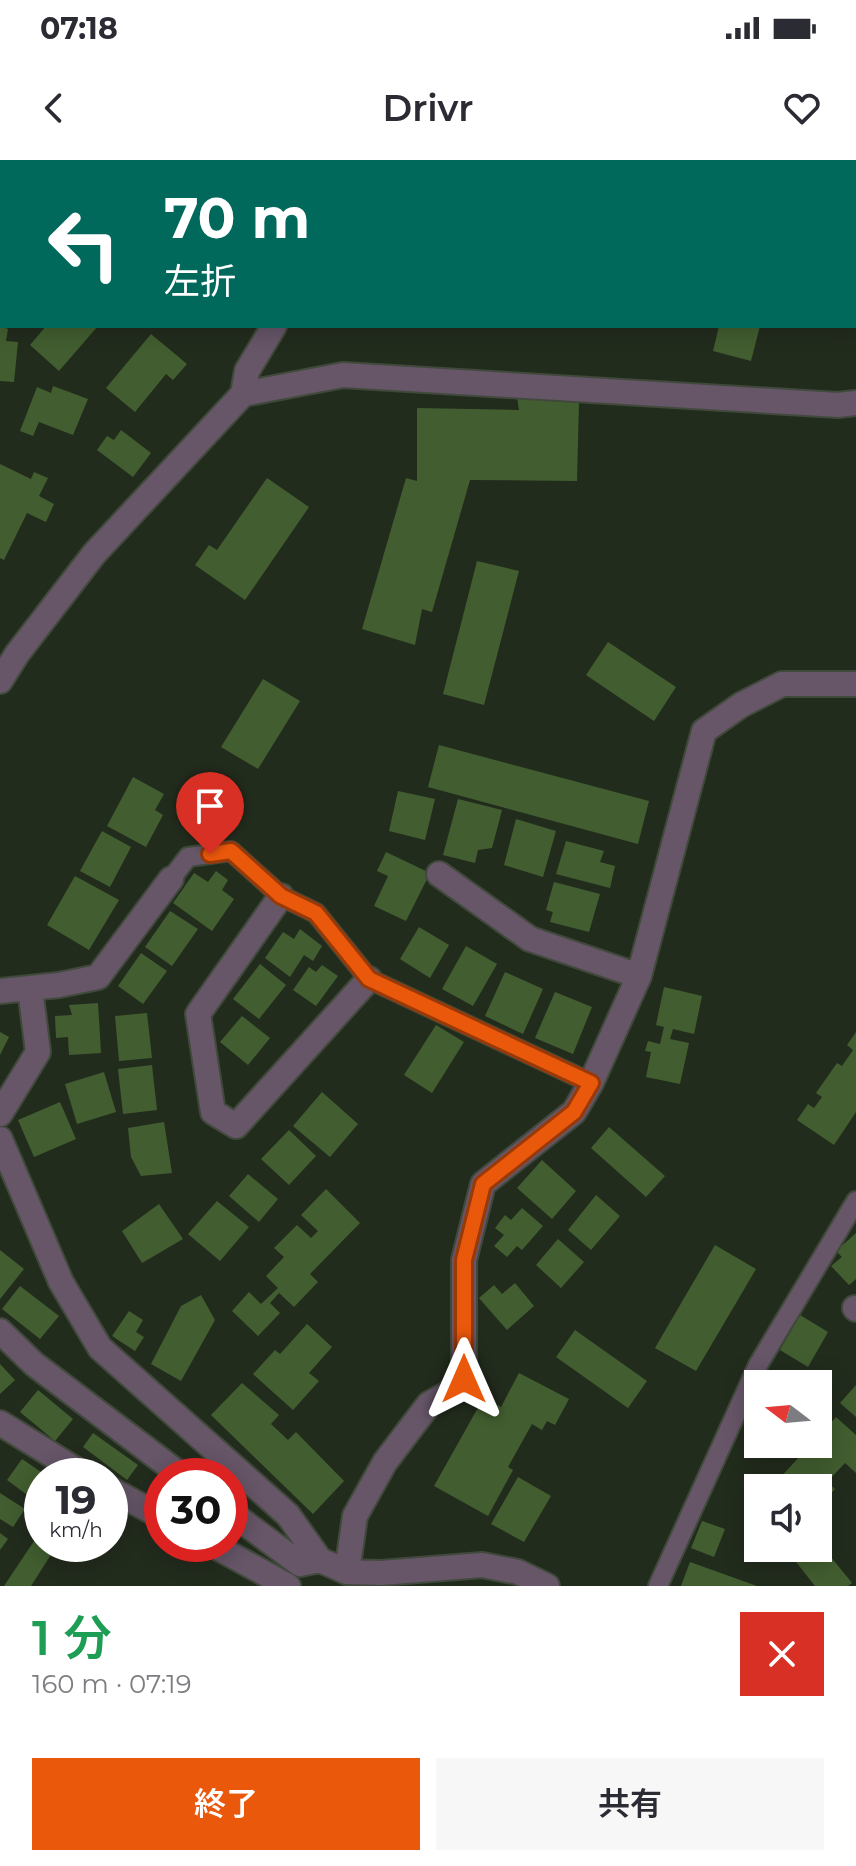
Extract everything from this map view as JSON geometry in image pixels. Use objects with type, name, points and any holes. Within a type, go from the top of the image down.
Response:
[{"type":"street","points":[[0,681],[94,554],[243,394],[247,371],[273,328]]},
{"type":"street","points":[[243,394],[343,375],[823,404],[856,403]]},
{"type":"street","points":[[347,1572],[355,1516],[385,1462],[429,1404],[449,1393],[464,1379],[464,1260],[483,1184],[574,1112],[591,1083],[639,976],[704,731],[741,705],[782,684],[856,684]]},
{"type":"street","points":[[439,874],[530,939],[639,976]]},
{"type":"street","points":[[0,991],[98,977],[171,879]]},
{"type":"street","points":[[281,896],[198,1014],[213,1112],[236,1126],[369,979]]},
{"type":"street","points":[[0,1114],[38,1052],[30,988]]},
{"type":"street","points":[[0,1139],[61,1282],[100,1348],[288,1515],[320,1560],[347,1572],[379,1580],[482,1565],[518,1572],[547,1586]]},
{"type":"street","points":[[0,1331],[34,1364],[158,1458]]},
{"type":"street","points":[[0,1423],[57,1458]]},
{"type":"street","points":[[248,1525],[300,1564],[320,1560]]},
{"type":"street","points":[[244,1562],[288,1586]]},
{"type":"lane","points":[[171,879],[188,857],[231,851],[281,896],[316,913],[369,979],[591,1083]]},
{"type":"lane","points":[[658,1586],[758,1365],[856,1201]]},
{"type":"building","points":[[0,328],[5,328],[8,329],[6,341],[18,342],[14,382],[0,381]]},
{"type":"building","points":[[44,328],[96,328],[59,371],[30,345]]},
{"type":"building","points":[[719,328],[759,328],[751,361],[713,351]]},
{"type":"building","points":[[151,334],[187,364],[173,380],[166,374],[135,412],[106,388]]},
{"type":"building","points":[[53,386],[88,399],[73,435],[39,422],[33,436],[20,431],[37,387],[51,393]]},
{"type":"building","points":[[517,397],[579,402],[577,481],[470,480],[432,612],[422,609],[415,645],[362,629],[406,478],[417,481],[417,408],[519,410]]},
{"type":"building","points":[[121,430],[151,453],[133,477],[97,450],[107,436],[114,440]]},
{"type":"building","points":[[0,464],[31,479],[34,472],[48,478],[39,496],[54,504],[46,522],[27,513],[4,560],[0,558]]},
{"type":"building","points":[[267,478],[309,507],[245,600],[195,565],[209,545],[217,550]]},
{"type":"building","points":[[477,561],[519,571],[484,705],[443,694]]},
{"type":"building","points":[[608,642],[676,687],[654,721],[586,675]]},
{"type":"building","points":[[263,679],[300,701],[258,769],[221,747]]},
{"type":"building","points":[[439,745],[649,801],[638,844],[428,787]]},
{"type":"building","points":[[133,777],[164,794],[155,810],[163,815],[146,847],[107,826]]},
{"type":"building","points":[[398,791],[435,799],[425,840],[389,831]]},
{"type":"building","points":[[458,799],[502,810],[492,848],[478,850],[475,863],[443,855]]},
{"type":"building","points":[[516,819],[556,831],[543,877],[504,865]]},
{"type":"building","points":[[102,831],[131,847],[110,887],[80,871]]},
{"type":"building","points":[[566,841],[604,851],[600,862],[615,866],[610,888],[556,874]]},
{"type":"building","points":[[386,852],[430,873],[406,921],[374,906],[388,876],[377,871]]},
{"type":"building","points":[[216,871],[228,880],[222,890],[234,899],[212,931],[173,903],[194,873],[208,882]]},
{"type":"building","points":[[75,876],[119,900],[89,950],[47,925]]},
{"type":"building","points":[[554,882],[600,894],[589,932],[550,922],[553,912],[546,910]]},
{"type":"building","points":[[170,911],[198,929],[172,966],[145,947]]},
{"type":"building","points":[[419,927],[449,945],[430,978],[400,959]]},
{"type":"building","points":[[300,929],[322,946],[313,961],[304,955],[290,977],[265,958],[283,932],[294,939]]},
{"type":"building","points":[[466,946],[497,964],[473,1006],[442,989]]},
{"type":"building","points":[[141,953],[167,971],[143,1004],[118,986]]},
{"type":"building","points":[[260,964],[286,985],[259,1019],[233,999]]},
{"type":"building","points":[[322,965],[338,976],[316,1006],[293,990],[309,967],[316,972]]},
{"type":"building","points":[[505,972],[543,989],[523,1034],[485,1016]]},
{"type":"building","points":[[664,987],[702,996],[694,1034],[673,1029],[670,1039],[689,1043],[680,1084],[646,1077],[651,1052],[645,1051],[648,1041],[660,1044],[664,1027],[656,1025]]},
{"type":"building","points":[[555,992],[592,1007],[573,1054],[535,1038]]},
{"type":"building","points":[[98,1003],[101,1053],[69,1055],[68,1037],[56,1038],[55,1016],[72,1015],[69,1005]]},
{"type":"building","points":[[147,1013],[152,1058],[119,1061],[115,1016]]},
{"type":"building","points":[[242,1016],[270,1038],[248,1065],[220,1042]]},
{"type":"building","points":[[436,1025],[464,1042],[432,1093],[404,1075]]},
{"type":"building","points":[[0,1032],[9,1037],[0,1055]]},
{"type":"building","points":[[856,1032],[856,1112],[834,1145],[797,1120],[808,1104],[814,1108],[822,1097],[816,1093],[837,1063],[842,1066],[853,1050],[847,1045]]},
{"type":"building","points":[[152,1065],[157,1110],[123,1114],[118,1069]]},
{"type":"building","points":[[104,1072],[116,1112],[77,1124],[65,1084]]},
{"type":"building","points":[[322,1092],[358,1124],[330,1157],[293,1126]]},
{"type":"building","points":[[60,1102],[76,1139],[34,1157],[18,1120]]},
{"type":"building","points":[[164,1122],[172,1173],[141,1176],[131,1157],[128,1128]]},
{"type":"building","points":[[609,1127],[665,1176],[646,1197],[591,1148]]},
{"type":"building","points":[[289,1130],[316,1156],[289,1185],[261,1159]]},
{"type":"building","points":[[542,1160],[576,1191],[552,1219],[517,1188]]},
{"type":"building","points":[[248,1174],[278,1199],[259,1222],[229,1196]]},
{"type":"building","points":[[326,1189],[360,1223],[310,1274],[318,1282],[294,1307],[279,1293],[270,1303],[280,1313],[258,1336],[232,1311],[249,1292],[261,1304],[278,1288],[266,1276],[284,1257],[274,1248],[297,1225],[311,1238],[318,1231],[301,1215]]},
{"type":"building","points":[[596,1195],[620,1216],[591,1250],[568,1230]]},
{"type":"building","points":[[217,1201],[249,1227],[220,1261],[188,1234]]},
{"type":"building","points":[[159,1204],[183,1239],[142,1263],[122,1231]]},
{"type":"building","points":[[522,1208],[543,1226],[522,1250],[517,1246],[507,1257],[494,1246],[504,1235],[495,1228],[505,1215],[511,1220]]},
{"type":"building","points":[[856,1233],[856,1279],[849,1285],[831,1266],[842,1257],[836,1251]]},
{"type":"building","points":[[558,1239],[584,1262],[561,1288],[536,1265]]},
{"type":"building","points":[[715,1245],[756,1269],[696,1371],[655,1348]]},
{"type":"building","points":[[0,1250],[24,1269],[0,1299]]},
{"type":"building","points":[[515,1283],[534,1306],[507,1330],[479,1298],[494,1285],[502,1294]]},
{"type":"building","points":[[20,1286],[59,1316],[40,1339],[2,1309]]},
{"type":"building","points":[[201,1295],[215,1320],[181,1381],[151,1364],[181,1306]]},
{"type":"building","points":[[129,1311],[143,1320],[136,1332],[144,1337],[135,1351],[112,1336]]},
{"type":"building","points":[[800,1315],[828,1332],[808,1367],[780,1350]]},
{"type":"building","points":[[307,1324],[332,1347],[309,1373],[319,1381],[293,1410],[253,1374],[275,1350],[280,1354]]},
{"type":"building","points":[[575,1330],[647,1381],[628,1408],[556,1357]]},
{"type":"building","points":[[0,1364],[15,1380],[0,1394]]},
{"type":"building","points":[[519,1373],[569,1399],[555,1425],[547,1421],[542,1430],[532,1424],[508,1467],[513,1470],[488,1516],[434,1486],[484,1397],[501,1407]]},
{"type":"building","points":[[242,1383],[279,1415],[271,1424],[288,1440],[296,1432],[344,1481],[313,1514],[211,1415]]},
{"type":"building","points":[[856,1385],[856,1417],[840,1403]]},
{"type":"building","points":[[38,1390],[73,1419],[55,1441],[20,1412]]},
{"type":"building","points":[[836,1417],[856,1435],[856,1473],[845,1463],[832,1477],[832,1474],[784,1474],[798,1458],[832,1458],[832,1421]]},
{"type":"building","points":[[93,1433],[138,1465],[128,1479],[128,1458],[98,1458],[83,1447]]},
{"type":"building","points":[[22,1459],[24,1460],[24,1493],[7,1480]]},
{"type":"building","points":[[518,1477],[551,1496],[524,1542],[491,1524]]},
{"type":"building","points":[[0,1493],[24,1508],[13,1527],[0,1519]]},
{"type":"building","points":[[702,1521],[725,1529],[714,1557],[691,1548]]},
{"type":"building","points":[[0,1533],[8,1539],[0,1550]]},
{"type":"building","points":[[24,1556],[24,1562],[46,1562],[31,1586],[4,1586]]},
{"type":"building","points":[[832,1558],[852,1583],[848,1586],[815,1586],[796,1562],[832,1562]]},
{"type":"building","points":[[690,1562],[757,1586],[681,1586]]},
{"type":"route","points":[[210,854],[231,851],[281,896],[316,913],[369,979],[591,1083],[574,1112],[483,1184],[464,1260],[464,1379]]}]
